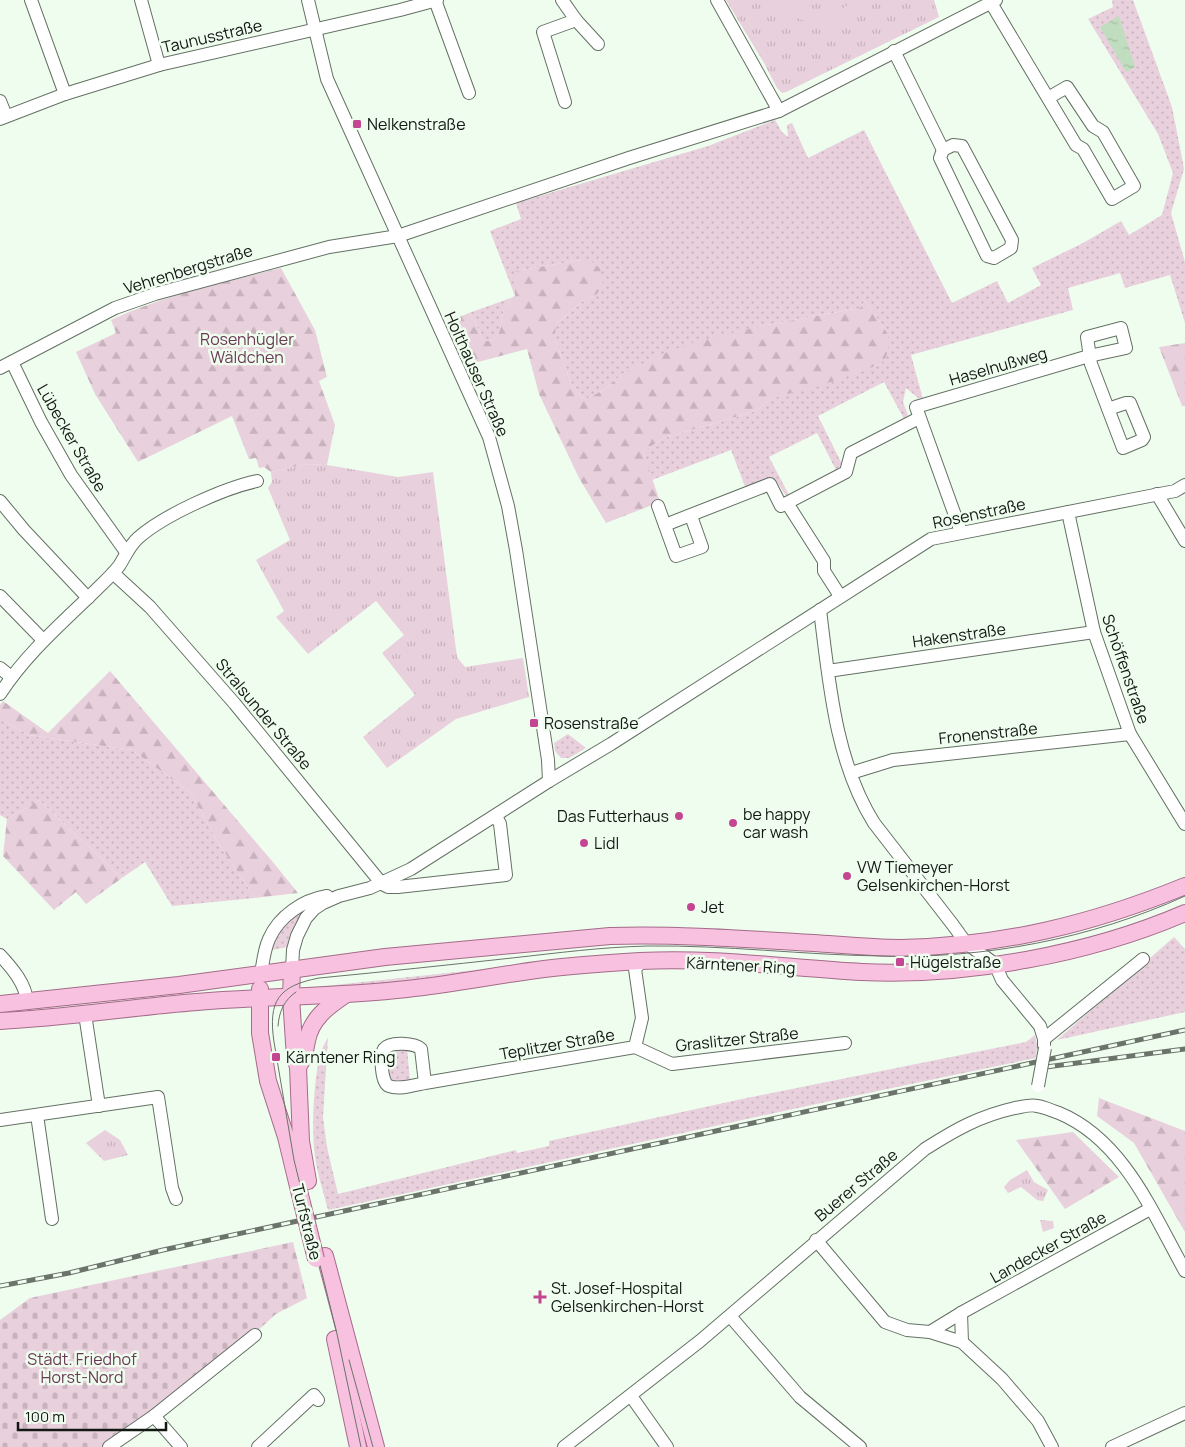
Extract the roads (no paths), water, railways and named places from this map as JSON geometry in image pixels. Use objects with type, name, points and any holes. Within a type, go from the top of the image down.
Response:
[{"type":"main road","name":"Kärntener Ring","points":[[0,1004],[161,987],[385,957],[610,936],[708,937],[901,948],[966,944],[1067,927],[1185,886]]},
{"type":"main road","name":"Kärntener Ring","points":[[0,1022],[41,1019],[142,1006],[260,998],[345,995],[408,989],[545,969],[642,961],[712,961],[865,972],[911,972],[1027,960],[1122,936],[1185,913]]},
{"type":"main road","points":[[291,997],[292,969]]},
{"type":"main road","points":[[260,998],[261,974]]},
{"type":"main road","points":[[298,1067],[305,1057],[308,1036],[314,1021],[326,1007],[345,995]]},
{"type":"main road","name":"Turfstraße","points":[[291,997],[295,1058],[298,1067],[301,1146],[307,1202]]},
{"type":"main road","name":"Turfstraße","points":[[260,998],[260,1034],[268,1082],[307,1202],[344,1353],[374,1439]]},
{"type":"main road","name":"Turfstraße","points":[[344,1353],[356,1442]]},
{"type":"street","points":[[32,0],[65,94]]},
{"type":"street","points":[[142,0],[159,66]]},
{"type":"street","name":"Holthauser Straße","points":[[308,0],[327,79],[489,437],[508,506],[516,550],[548,760],[549,781]]},
{"type":"street","name":"Taunusstraße","points":[[3,117],[65,94],[159,66],[436,0],[469,93]]},
{"type":"street","points":[[562,0],[576,20],[598,44]]},
{"type":"street","points":[[717,0],[779,111]]},
{"type":"street","points":[[398,236],[638,155],[779,111],[994,1],[1048,98],[1076,145],[1083,149],[1112,199],[1134,186],[1103,132],[1093,126],[1067,87],[1048,98]]},
{"type":"street","points":[[565,102],[543,32],[576,20]]},
{"type":"street","points":[[894,51],[943,150],[940,158],[987,256],[994,258],[1011,248],[1012,240],[962,146],[953,145],[943,150]]},
{"type":"street","points":[[0,101],[3,117]]},
{"type":"street","name":"Vehrenbergstraße","points":[[0,368],[115,308],[155,294],[329,247],[398,236]]},
{"type":"street","name":"Haselnußweg","points":[[786,503],[846,472],[851,453],[918,413],[1089,356],[1090,364],[1108,409]]},
{"type":"street","name":"Lübecker Straße","points":[[12,362],[41,422],[71,474],[126,552]]},
{"type":"street","points":[[918,413],[961,532]]},
{"type":"street","points":[[0,694],[11,677],[43,640],[114,573],[126,552],[138,538],[167,518],[240,485],[257,482]]},
{"type":"street","points":[[665,525],[770,484],[781,506],[786,503],[824,561],[824,571],[840,596]]},
{"type":"street","name":"Rosenstraße","points":[[261,974],[269,938],[284,918],[297,907],[316,898],[355,893],[382,884],[411,869],[611,744],[931,539],[1175,491],[1185,485]]},
{"type":"street","points":[[1157,494],[1185,541]]},
{"type":"street","points":[[0,500],[24,530],[88,598]]},
{"type":"street","points":[[658,506],[676,556],[702,546],[691,516]]},
{"type":"street","name":"Schöffenstraße","points":[[1068,512],[1094,632],[1130,734],[1185,824]]},
{"type":"street","name":"Stralsunder Straße","points":[[114,573],[150,607],[236,704],[382,884]]},
{"type":"street","points":[[0,596],[43,640]]},
{"type":"street","points":[[820,610],[836,723],[864,806],[874,823],[954,925],[966,944],[995,964],[1002,980],[1040,1026],[1044,1044],[1037,1105],[1075,1120],[1104,1143],[1129,1172],[1185,1271]]},
{"type":"street","name":"Hakenstraße","points":[[828,671],[1094,632]]},
{"type":"street","points":[[0,668],[11,677]]},
{"type":"street","name":"Fronenstraße","points":[[851,772],[893,760],[1130,734]]},
{"type":"street","name":"Rosenstraße","points":[[382,884],[388,887],[398,887],[506,875],[500,824],[496,816]]},
{"type":"street","name":"Rosenstraße","points":[[292,969],[293,950],[297,936],[306,918],[323,903],[339,896]]},
{"type":"street","points":[[0,956],[10,966],[33,1001],[41,1019]]},
{"type":"street","points":[[1044,1044],[1143,959]]},
{"type":"street","name":"Teplitzer Straße","points":[[425,1083],[635,1047],[642,1018],[635,969],[642,961]]},
{"type":"street","points":[[85,1014],[99,1106]]},
{"type":"street","name":"Graslitzer Straße","points":[[635,1047],[672,1064],[845,1044]]},
{"type":"street","points":[[0,1120],[158,1097],[172,1188],[176,1199]]},
{"type":"street","name":"Buerer Straße","points":[[564,1447],[730,1316],[816,1240],[925,1149],[957,1129],[992,1113],[1037,1105]]},
{"type":"street","points":[[37,1115],[52,1219]]},
{"type":"street","name":"Landecker Straße","points":[[930,1332],[1150,1209]]},
{"type":"street","points":[[816,1240],[885,1322],[907,1330],[930,1332],[962,1342],[1002,1379],[1038,1421],[1052,1447]]},
{"type":"street","points":[[962,1313],[962,1342]]},
{"type":"street","points":[[730,1316],[800,1397],[860,1447]]},
{"type":"street","points":[[109,1447],[154,1416],[255,1335]]},
{"type":"street","points":[[258,1447],[314,1395],[318,1400]]},
{"type":"street","points":[[631,1396],[667,1447]]},
{"type":"street","points":[[1112,1447],[1185,1413]]},
{"type":"street","points":[[154,1416],[182,1447]]},
{"type":"water","points":[[1119,16],[1135,67],[1126,72],[1100,27]]},
{"type":"tram line","points":[[361,1447],[337,1334],[294,1160],[274,1042],[273,1016],[275,1006],[285,991],[305,981],[319,978],[580,950],[648,946],[881,956],[920,956],[998,950],[1075,935],[1149,911],[1185,896]]},
{"type":"tram line","points":[[278,1026],[283,1007],[296,992]]},
{"type":"tram line","points":[[349,1360],[373,1447]]},
{"type":"railway","points":[[0,1286],[69,1273],[163,1250],[1185,1030]]},
{"type":"railway","points":[[1046,1067],[1185,1049]]},
{"type":"place","name":"Nelkenstraße","points":[[357,124]]},
{"type":"place","name":"Rosenstraße","points":[[534,723]]},
{"type":"place","name":"Das Futterhaus","points":[[679,816]]},
{"type":"place","name":"be happy car wash","points":[[733,823]]},
{"type":"place","name":"Lidl","points":[[584,843]]},
{"type":"place","name":"VW Tiemeyer Gelsenkirchen-Horst","points":[[847,876]]},
{"type":"place","name":"Jet","points":[[691,907]]},
{"type":"place","name":"Hügelstraße","points":[[900,962]]},
{"type":"place","name":"Kärntener Ring","points":[[276,1057]]},
{"type":"place","name":"St. Josef-Hospital Gelsenkirchen-Horst","points":[[540,1297]]},
{"type":"park label","name":"Rosenhügler Wäldchen","points":[[247,348]]},
{"type":"park label","name":"Städt. Friedhof Horst-Nord","points":[[82,1368]]}]
